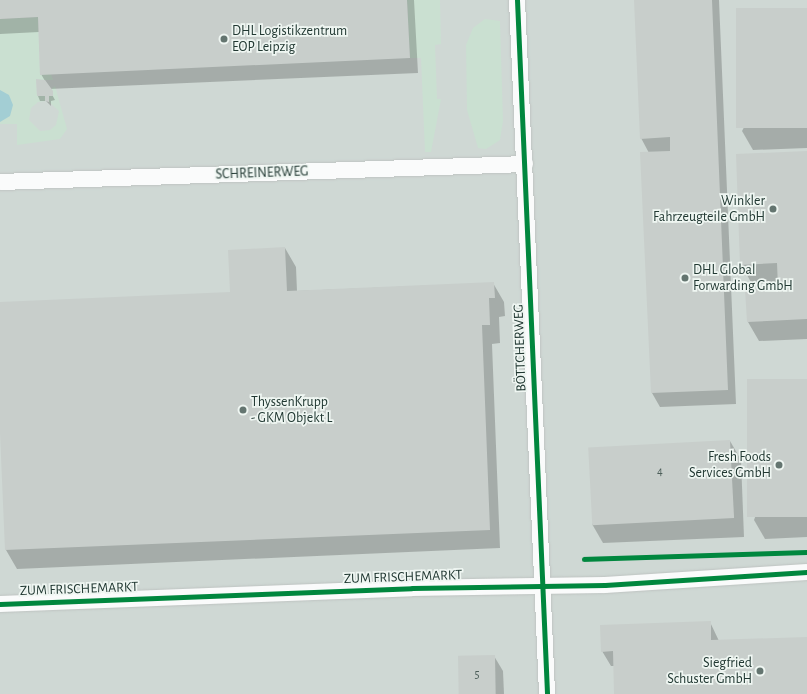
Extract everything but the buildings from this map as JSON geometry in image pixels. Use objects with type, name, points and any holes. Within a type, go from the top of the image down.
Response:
[{"type":"street","name":"BÖTTCHERWEG","points":[[517,0],[547,694]]},
{"type":"street","name":"SCHREINERWEG","points":[[0,182],[525,164]]},
{"type":"street","name":"ZUM FRISCHEMARKT","points":[[0,604],[605,584],[807,572]]},
{"type":"shaded area","points":[[0,0],[807,0],[807,694],[0,694]]},
{"type":"green space","points":[[407,0],[440,0],[441,44],[435,45],[437,99],[441,99],[431,152],[425,152],[421,58],[410,58]]},
{"type":"green space","points":[[38,17],[40,74],[51,74],[53,80],[36,80],[37,96],[45,96],[45,101],[38,102],[31,108],[29,120],[40,131],[50,130],[56,125],[59,111],[49,102],[49,96],[53,95],[51,89],[55,86],[67,129],[60,139],[17,145],[17,124],[0,124],[0,19]]},
{"type":"green space","points":[[485,19],[500,21],[503,121],[500,140],[486,149],[478,148],[467,110],[466,45],[473,28]]},
{"type":"water","points":[[0,90],[9,95],[13,105],[10,116],[0,122]]},
{"type":"cycle path","points":[[517,0],[547,694]]},
{"type":"cycle path","points":[[584,559],[807,552]]},
{"type":"cycle path","points":[[0,604],[412,588],[605,585],[807,572]]},
{"type":"place","name":"DHL Logistikzentrum EOP Leipzig","points":[[224,39]]},
{"type":"place","name":"Winkler Fahrzeugteile GmbH","points":[[773,209]]},
{"type":"place","name":"DHL Global Forwarding GmbH","points":[[685,278]]},
{"type":"place","name":"ThyssenKrupp - GKM Objekt L","points":[[243,410]]},
{"type":"place","name":"Fresh Foods Services GmbH","points":[[779,465]]},
{"type":"place","name":"Siegfried Schuster GmbH","points":[[760,671]]}]
